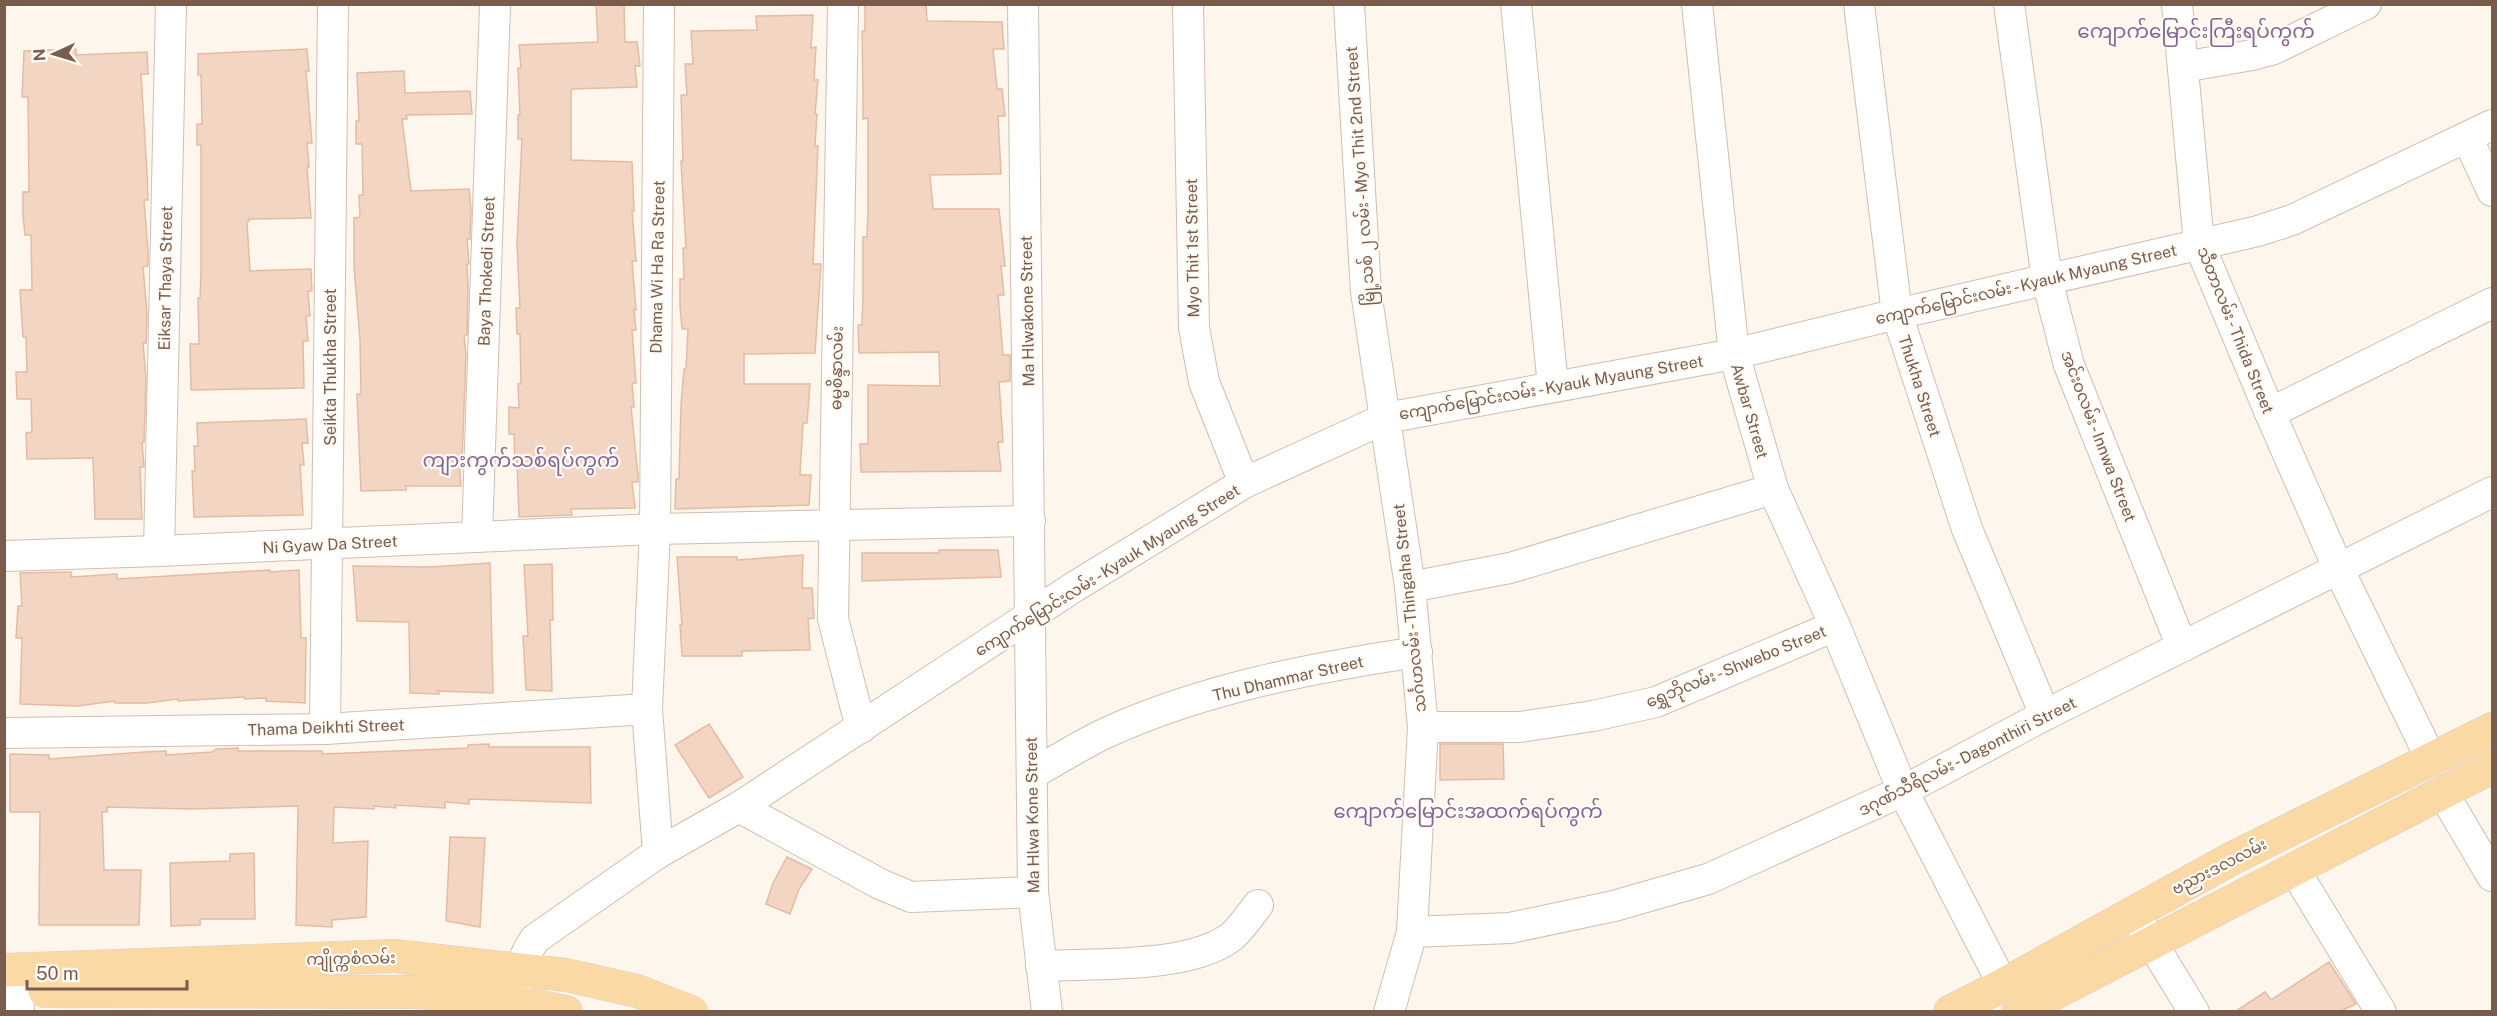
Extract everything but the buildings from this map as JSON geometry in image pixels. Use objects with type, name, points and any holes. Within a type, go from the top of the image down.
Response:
[{"type":"main road","name":"ဗညားဒလလမ်း","points":[[2010,998],[2133,912],[2231,859],[2493,729]]},
{"type":"main road","name":"ဗညားဒလလမ်း","points":[[1950,1011],[2010,998],[2152,943],[2493,768]]},
{"type":"main road","name":"ကျိုက္ကစံလမ်း","points":[[12,991],[394,956],[566,975],[637,991],[691,1011]]},
{"type":"main road","name":"ကျိုက္ကစံလမ်း","points":[[12,991],[419,1002],[515,1001],[566,1011]]},
{"type":"street","name":"Eiksar Thaya Street","points":[[159,552],[171,4]]},
{"type":"street","name":"Seikta Thukha Street","points":[[325,729],[329,544],[333,4]]},
{"type":"street","name":"Baya Thokedi Street","points":[[477,537],[495,4]]},
{"type":"street","name":"Dhama Wi Ha Ra Street","points":[[658,853],[647,709],[655,529],[659,4]]},
{"type":"street","name":"ဓမ္မစိန္ဒာလမ်း","points":[[843,4],[833,619],[861,728]]},
{"type":"street","name":"Ma Hlwakone Street","points":[[1023,4],[1030,521],[1029,618]]},
{"type":"street","name":"Myo Thit 1st Street","points":[[1188,4],[1194,328],[1204,382],[1244,483]]},
{"type":"street","name":"မြို့သစ် ၂ လမ်း - Myo Thit 2nd Street","points":[[1349,4],[1365,292],[1386,418]]},
{"type":"street","points":[[1516,4],[1553,387]]},
{"type":"street","name":"Awbar Street","points":[[1697,4],[1734,354],[1773,489],[1835,626],[1903,791],[2010,998]]},
{"type":"street","name":"Thukha Street","points":[[1859,4],[1897,314],[1967,529],[2045,715]]},
{"type":"street","name":"အင်းဝလမ်း - Innwa Street","points":[[2009,4],[2047,280],[2069,365],[2182,647]]},
{"type":"street","name":"သီတာလမ်း - Thida Street","points":[[2177,4],[2199,244],[2338,570],[2431,759]]},
{"type":"street","points":[[2183,67],[2274,49],[2366,4]]},
{"type":"street","name":"ကျောက်မြောင်းလမ်း - Kyauk Myaung Street","points":[[515,1001],[520,969],[526,951],[535,939],[658,853],[739,807],[1074,587],[1244,483],[1386,418],[1734,354],[2258,231],[2292,220],[2480,131]]},
{"type":"street","points":[[2480,131],[2493,191]]},
{"type":"street","points":[[2270,414],[2493,303]]},
{"type":"street","name":"သင်္ဂဟလမ်း - Thingaha Street","points":[[1386,418],[1410,587],[1423,727],[1412,932],[1389,1011]]},
{"type":"street","points":[[1410,587],[1510,568],[1773,489]]},
{"type":"street","name":"ဒဂုဏ်သီရိလမ်း - Dagonthiri Street","points":[[1412,932],[1510,928],[1625,903],[1708,879],[1903,791],[2045,715],[2493,492]]},
{"type":"street","name":"Ni Gyaw Da Street","points":[[4,556],[159,552],[655,529],[1030,521]]},
{"type":"street","name":"Ma Hlwa Kone Street","points":[[1029,618],[1033,892],[1047,1011]]},
{"type":"street","name":"ရွှေဘိုလမ်း - Shwebo Street","points":[[1423,727],[1520,726],[1593,716],[1656,702],[1835,626]]},
{"type":"street","name":"Thu Dhammar Street","points":[[1032,774],[1107,732],[1171,707],[1266,680],[1417,652]]},
{"type":"street","name":"Thama Deikhti Street","points":[[4,733],[325,729],[647,709]]},
{"type":"street","points":[[2443,793],[2493,876]]},
{"type":"street","points":[[739,807],[880,884],[911,897],[1033,892]]},
{"type":"street","points":[[2294,869],[2381,1011]]},
{"type":"street","points":[[1041,966],[1152,961],[1200,953],[1232,936],[1258,905]]},
{"type":"street","points":[[2133,912],[2194,1011]]},
{"type":"district","name":"ကျောက်မြောင်းကြီးရပ်ကွက်","points":[[2196,31]]},
{"type":"district","name":"ကျားကွက်သစ်ရပ်ကွက်","points":[[521,460]]},
{"type":"district","name":"ကျောက်မြောင်းအထက်ရပ်ကွက်","points":[[1468,811]]}]
